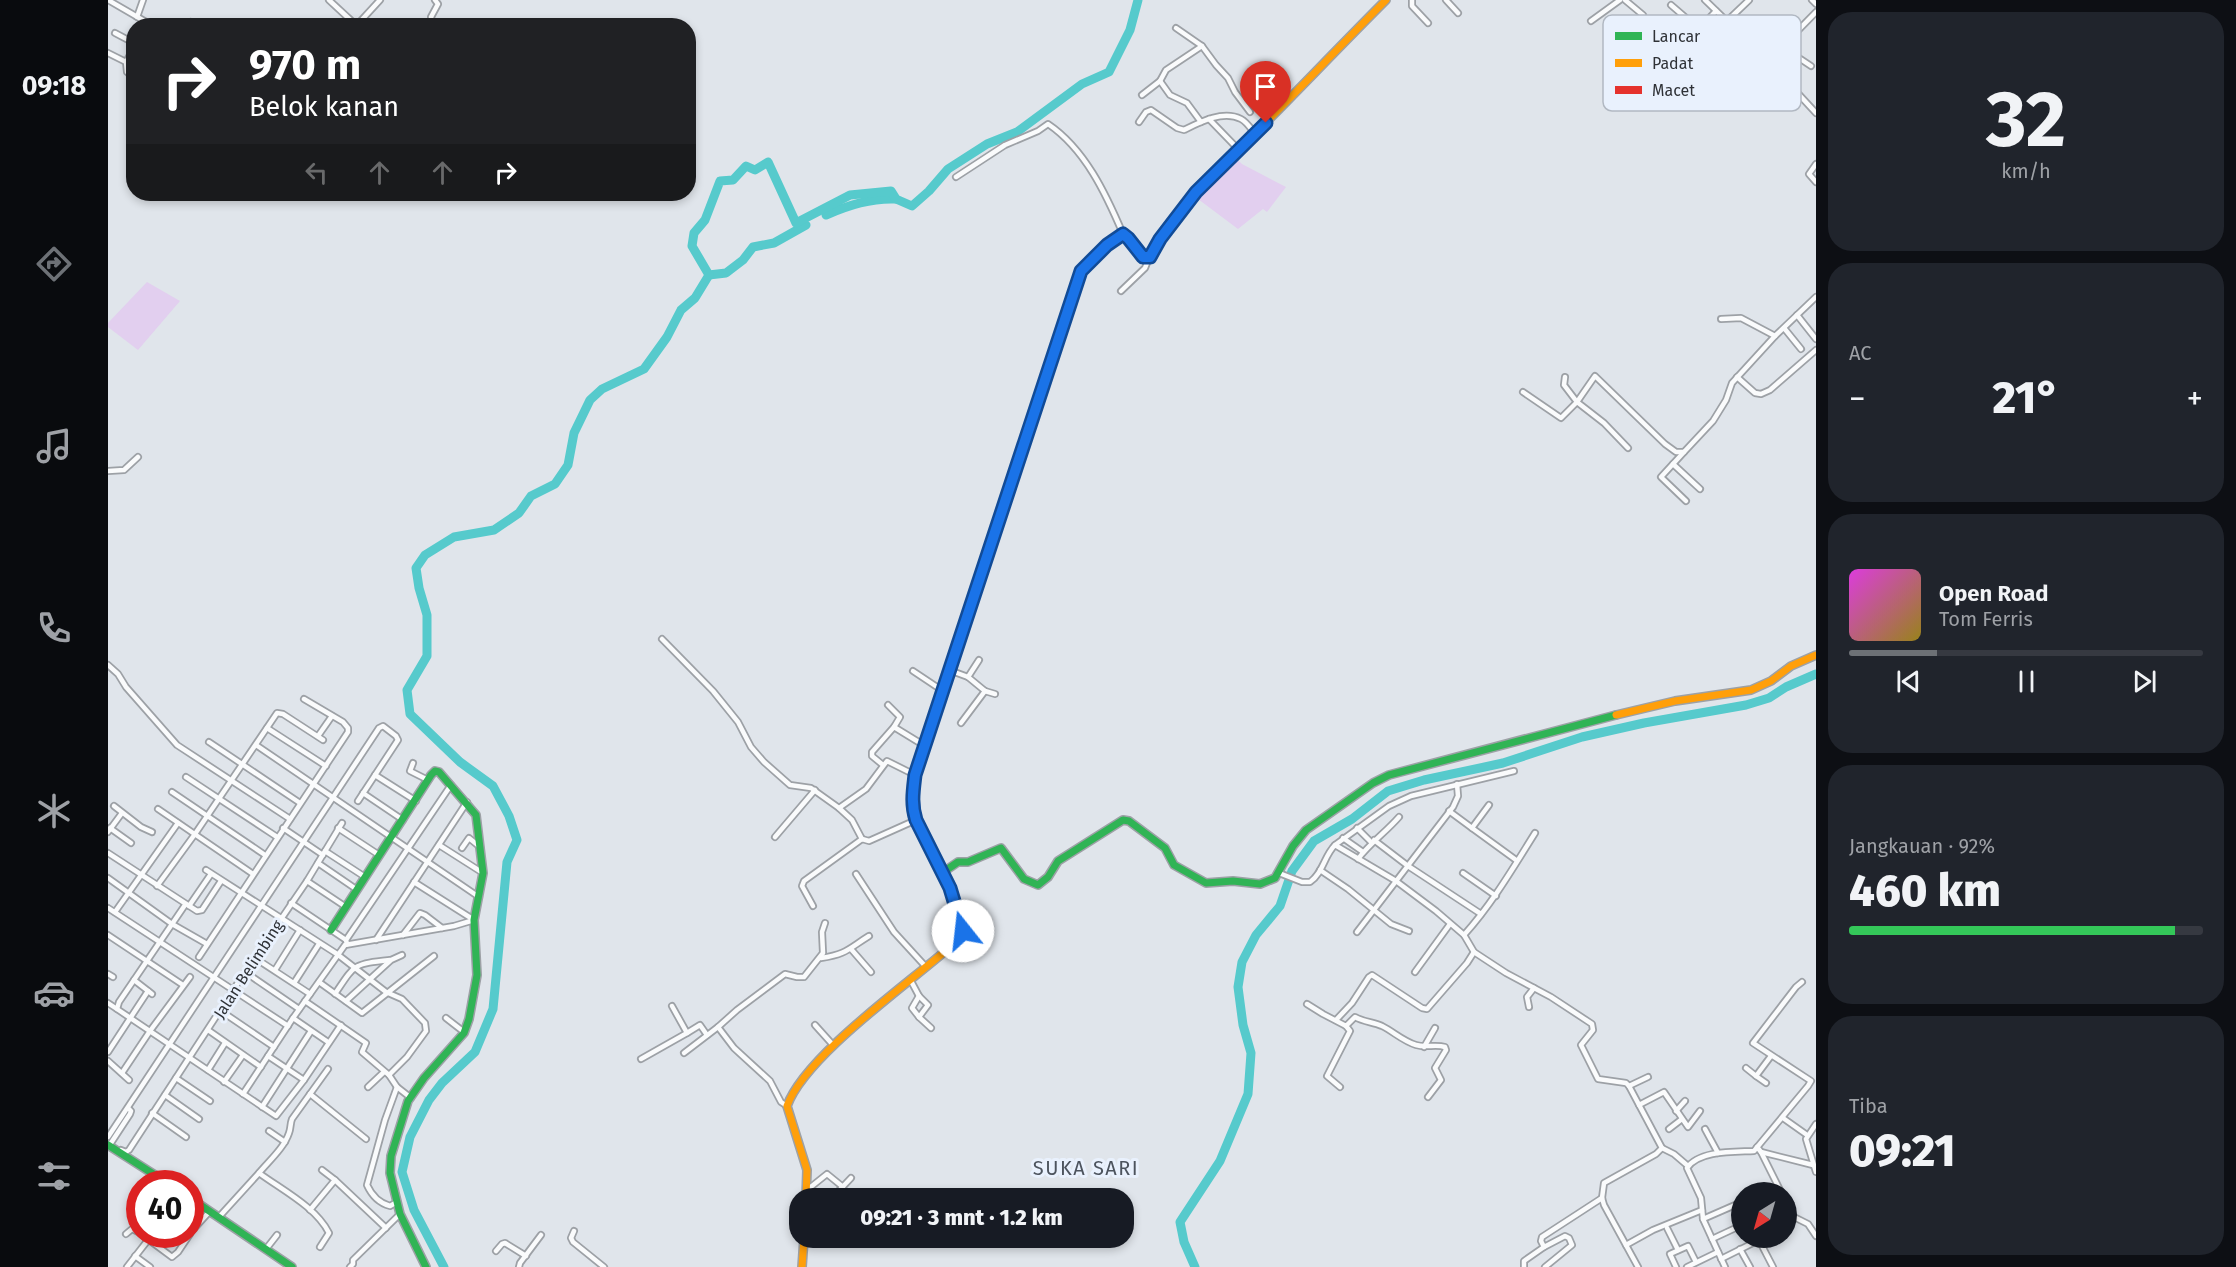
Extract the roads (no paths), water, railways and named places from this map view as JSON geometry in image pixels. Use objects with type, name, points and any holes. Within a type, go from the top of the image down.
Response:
[{"type":"street","points":[[108,0],[137,17],[143,0]]},
{"type":"street","points":[[329,0],[349,18]]},
{"type":"street","points":[[363,18],[380,0]]},
{"type":"street","points":[[431,18],[438,4],[435,0]]},
{"type":"street","points":[[1121,291],[1145,268],[1173,220],[1196,192],[1386,0]]},
{"type":"street","points":[[1412,0],[1412,6],[1428,23]]},
{"type":"street","points":[[1446,0],[1458,13]]},
{"type":"street","points":[[1591,21],[1620,0]]},
{"type":"street","points":[[1625,0],[1643,15]]},
{"type":"street","points":[[1705,0],[1720,15]]},
{"type":"street","points":[[1733,15],[1749,0]]},
{"type":"street","points":[[1812,0],[1816,4]]},
{"type":"street","points":[[1671,5],[1683,15]]},
{"type":"street","points":[[1713,15],[1716,11]]},
{"type":"street","points":[[1801,27],[1816,12]]},
{"type":"street","points":[[1176,28],[1203,46],[1228,78],[1247,108]]},
{"type":"street","points":[[115,33],[126,39]]},
{"type":"street","points":[[1142,95],[1160,81],[1166,70],[1203,46]]},
{"type":"street","points":[[108,53],[126,62]]},
{"type":"street","points":[[1801,59],[1811,66]]},
{"type":"street","points":[[1160,81],[1170,95],[1187,103],[1202,122]]},
{"type":"street","points":[[1801,98],[1816,113]]},
{"type":"street","points":[[1139,122],[1146,112],[1151,110],[1177,128],[1184,130],[1209,119],[1230,117],[1243,120],[1255,134]]},
{"type":"street","points":[[1209,119],[1239,150]]},
{"type":"street","points":[[956,177],[1005,145],[1038,131],[1048,124],[1066,136],[1077,150],[1103,191],[1123,234],[1143,257],[1149,258]]},
{"type":"street","points":[[1816,164],[1809,174],[1816,182]]},
{"type":"street","points":[[787,1106],[804,1079],[833,1045],[926,968],[958,939],[963,931],[952,893],[916,820],[912,797],[915,775],[1081,271],[1107,245],[1123,234]]},
{"type":"street","points":[[1686,501],[1661,477],[1713,421],[1737,377],[1816,297]]},
{"type":"street","points":[[1797,315],[1816,339]]},
{"type":"street","points":[[1721,319],[1741,318],[1775,336]]},
{"type":"street","points":[[1784,328],[1801,349]]},
{"type":"street","points":[[1737,377],[1755,393],[1767,392],[1816,350]]},
{"type":"street","points":[[1564,376],[1564,385],[1577,402],[1604,423],[1628,448]]},
{"type":"street","points":[[1523,392],[1559,419],[1565,416],[1577,402],[1595,376],[1665,444],[1676,452],[1684,452]]},
{"type":"street","points":[[108,471],[124,470],[138,456]]},
{"type":"street","points":[[1673,464],[1700,489]]},
{"type":"street","points":[[662,639],[713,691],[738,722],[751,747],[764,762],[790,785],[808,786],[839,808],[852,820],[862,839],[869,841],[916,820]]},
{"type":"street","points":[[942,873],[958,862],[963,860],[968,862],[1001,848],[1024,879],[1038,885],[1048,877],[1058,861],[1123,820],[1129,821],[1165,848],[1174,865],[1206,883],[1233,881],[1260,884],[1275,879],[1281,873],[1293,846],[1306,830],[1373,783],[1389,775],[1539,734],[1675,701],[1751,690],[1771,681],[1791,666],[1816,655]]},
{"type":"street","points":[[968,677],[979,660]]},
{"type":"street","points":[[108,664],[177,745],[290,819]]},
{"type":"street","points":[[949,670],[968,677],[985,691],[995,694]]},
{"type":"street","points":[[913,671],[943,691]]},
{"type":"street","points":[[961,723],[985,691]]},
{"type":"street","points":[[199,957],[264,855],[345,737],[348,728],[343,722],[304,699]]},
{"type":"street","points":[[883,765],[872,756],[872,752],[900,717],[888,705]]},
{"type":"street","points":[[157,886],[220,799],[276,714],[281,712],[320,738],[332,716]]},
{"type":"street","points":[[149,1170],[109,1141],[168,1044],[381,726],[398,739],[358,801]]},
{"type":"street","points":[[894,726],[925,746]]},
{"type":"street","points":[[267,728],[326,766]]},
{"type":"street","points":[[210,742],[300,803]]},
{"type":"street","points":[[256,745],[479,897]]},
{"type":"street","points":[[839,808],[866,789],[883,765],[889,761],[915,775]]},
{"type":"street","points":[[413,763],[409,768],[410,771],[428,780]]},
{"type":"street","points":[[331,930],[431,775],[437,771],[478,818],[483,873],[474,920],[477,975],[464,1032],[424,1078],[405,1106],[390,1156],[390,1173],[400,1214],[426,1267]]},
{"type":"street","points":[[1281,873],[1302,882],[1310,882],[1316,877],[1326,855],[1335,844],[1389,806],[1404,799],[1456,784],[1514,771]]},
{"type":"street","points":[[375,775],[416,801]]},
{"type":"street","points":[[186,777],[277,837]]},
{"type":"street","points":[[1357,932],[1449,811],[1458,796],[1456,784]]},
{"type":"street","points":[[243,1094],[451,785]]},
{"type":"street","points":[[775,837],[815,790]]},
{"type":"street","points":[[172,792],[264,855]]},
{"type":"street","points":[[363,793],[403,820]]},
{"type":"street","points":[[376,940],[466,802]]},
{"type":"street","points":[[114,806],[141,827],[152,832]]},
{"type":"street","points":[[1472,828],[1489,806]]},
{"type":"street","points":[[158,809],[253,874]]},
{"type":"street","points":[[1449,811],[1516,860]]},
{"type":"street","points":[[122,813],[109,830],[131,843]]},
{"type":"street","points":[[1358,859],[1373,841],[1389,829],[1399,817]]},
{"type":"street","points":[[115,912],[178,823]]},
{"type":"street","name":"Jalan Belimbing","points":[[109,1141],[127,1152],[307,881],[340,825],[380,855]]},
{"type":"street","points":[[283,828],[365,876]]},
{"type":"street","points":[[1357,828],[1408,866],[1481,914]]},
{"type":"street","points":[[1464,935],[1496,896],[1516,860],[1535,833]]},
{"type":"street","points":[[462,848],[469,838],[480,847]]},
{"type":"street","points":[[1342,838],[1363,852]]},
{"type":"street","points":[[813,906],[802,883],[862,839]]},
{"type":"street","points":[[1335,844],[1396,881],[1464,935],[1474,952],[1594,1026],[1581,1048],[1598,1079],[1626,1083],[1662,1148],[1688,1166]]},
{"type":"street","points":[[439,845],[483,873]]},
{"type":"street","points":[[108,852],[187,906],[200,911],[221,881]]},
{"type":"street","points":[[318,864],[356,889]]},
{"type":"street","points":[[206,870],[240,894],[337,954],[386,992],[399,996],[419,1016],[426,1028],[406,1057],[368,1087]]},
{"type":"street","points":[[1320,870],[1375,909],[1391,924],[1409,931]]},
{"type":"street","points":[[1463,873],[1496,896]]},
{"type":"street","points":[[117,1009],[118,1003],[146,960],[211,874]]},
{"type":"street","points":[[856,874],[898,937],[926,968]]},
{"type":"street","points":[[108,878],[172,924],[207,945]]},
{"type":"street","points":[[307,881],[346,907]]},
{"type":"street","points":[[414,882],[474,920]]},
{"type":"street","points":[[291,903],[346,942],[376,940],[458,926],[474,920]]},
{"type":"street","points":[[108,908],[213,979],[288,1026]]},
{"type":"street","points":[[403,935],[420,913],[442,928]]},
{"type":"street","points":[[684,1053],[785,974],[803,977],[820,958],[824,949],[822,932],[825,923]]},
{"type":"street","points":[[1415,972],[1450,924]]},
{"type":"street","points":[[275,970],[300,930]]},
{"type":"street","points":[[108,935],[183,985]]},
{"type":"street","points":[[820,958],[840,955],[868,936]]},
{"type":"street","points":[[294,983],[319,944]]},
{"type":"street","points":[[851,949],[871,972]]},
{"type":"street","points":[[1336,1020],[1352,1003],[1372,975],[1427,1009],[1474,952]]},
{"type":"street","points":[[335,994],[353,967],[390,960],[402,955]]},
{"type":"street","points":[[319,981],[362,1013],[434,956]]},
{"type":"street","points":[[255,958],[310,994]]},
{"type":"street","points":[[346,1001],[390,960]]},
{"type":"street","points":[[245,972],[299,1009]]},
{"type":"street","points":[[122,1073],[189,977]]},
{"type":"street","points":[[108,1052],[130,1017],[150,992],[134,980]]},
{"type":"street","points":[[911,981],[919,996],[928,1005],[919,1017]]},
{"type":"street","points":[[1802,982],[1754,1042],[1754,1046],[1816,1085]]},
{"type":"street","points":[[1530,1007],[1527,997],[1534,988]]},
{"type":"street","points":[[919,996],[912,1008],[931,1028]]},
{"type":"street","points":[[305,1001],[366,1043],[362,1052],[411,1098]]},
{"type":"street","points":[[108,1003],[278,1116],[341,1025]]},
{"type":"street","points":[[1307,1004],[1346,1026],[1350,1031],[1327,1076],[1340,1087]]},
{"type":"street","points":[[672,1006],[687,1033]]},
{"type":"street","points":[[221,1011],[274,1047]]},
{"type":"street","points":[[1346,1026],[1355,1017],[1364,1023],[1385,1028],[1405,1041],[1424,1047],[1441,1046],[1446,1049],[1435,1068],[1441,1080],[1428,1098]]},
{"type":"street","points":[[293,1018],[328,1042]]},
{"type":"street","points":[[446,1018],[464,1032]]},
{"type":"street","points":[[641,1059],[700,1025],[707,1035]]},
{"type":"street","points":[[815,1025],[833,1045]]},
{"type":"street","points":[[718,1027],[734,1048],[770,1081],[781,1102],[787,1106],[807,1170],[807,1188]]},
{"type":"street","points":[[1424,1047],[1435,1028]]},
{"type":"street","points":[[208,1030],[261,1067]]},
{"type":"street","points":[[262,1107],[285,1068],[311,1031]]},
{"type":"street","points":[[208,1070],[225,1043]]},
{"type":"street","points":[[224,1082],[243,1055]]},
{"type":"street","points":[[268,1056],[304,1080]]},
{"type":"street","points":[[1756,1076],[1771,1056]]},
{"type":"street","points":[[108,1061],[129,1080]]},
{"type":"street","points":[[1746,1068],[1766,1083]]},
{"type":"street","points":[[219,1217],[285,1142],[290,1132],[290,1123],[328,1069]]},
{"type":"street","points":[[1629,1086],[1648,1077]]},
{"type":"street","points":[[176,1078],[210,1101]]},
{"type":"street","points":[[1759,1150],[1811,1081]]},
{"type":"street","points":[[397,1087],[385,1120],[367,1185],[381,1203],[390,1206],[397,1202]]},
{"type":"street","points":[[1667,1096],[1672,1089]]},
{"type":"street","points":[[1639,1106],[1664,1092],[1688,1127],[1700,1112]]},
{"type":"street","points":[[309,1094],[366,1139]]},
{"type":"street","points":[[165,1095],[199,1119]]},
{"type":"street","points":[[1676,1111],[1685,1101]]},
{"type":"street","points":[[152,1113],[186,1137]]},
{"type":"street","points":[[1783,1118],[1807,1135]]},
{"type":"street","points":[[1669,1129],[1682,1119]]},
{"type":"street","points":[[1816,1124],[1806,1139],[1816,1172]]},
{"type":"street","points":[[1705,1129],[1718,1153]]},
{"type":"street","points":[[269,1131],[285,1142]]},
{"type":"street","points":[[1638,1267],[1602,1198],[1605,1181],[1656,1154],[1662,1148]]},
{"type":"street","points":[[1725,1267],[1703,1219],[1701,1198],[1687,1171],[1688,1166],[1694,1161],[1718,1153],[1742,1150],[1752,1152],[1759,1150],[1813,1165]]},
{"type":"street","points":[[1759,1150],[1776,1182]]},
{"type":"street","points":[[321,1170],[335,1180],[386,1228]]},
{"type":"street","points":[[259,1173],[310,1210],[329,1232],[320,1247]]},
{"type":"street","points":[[810,1188],[827,1174],[843,1187],[851,1178]]},
{"type":"street","points":[[310,1210],[335,1180]]},
{"type":"street","points":[[1544,1247],[1541,1238],[1602,1198]]},
{"type":"street","points":[[204,1207],[292,1267]]},
{"type":"street","points":[[1703,1219],[1731,1207]]},
{"type":"street","points":[[1626,1245],[1653,1230],[1702,1210]]},
{"type":"street","points":[[204,1218],[210,1211]]},
{"type":"street","points":[[354,1266],[353,1260],[400,1214]]},
{"type":"street","points":[[1797,1218],[1808,1224],[1816,1236]]},
{"type":"street","points":[[1667,1228],[1678,1250]]},
{"type":"street","points":[[1712,1239],[1731,1230]]},
{"type":"street","points":[[574,1231],[571,1238],[573,1242],[604,1267]]},
{"type":"street","points":[[266,1249],[277,1235]]},
{"type":"street","points":[[519,1267],[541,1235]]},
{"type":"street","points":[[1524,1267],[1524,1261],[1544,1247],[1566,1236],[1572,1245],[1545,1267]]},
{"type":"street","points":[[496,1251],[505,1243],[526,1256]]},
{"type":"street","points":[[1676,1267],[1670,1254],[1688,1246],[1696,1262]]},
{"type":"street","points":[[127,1267],[142,1248]]},
{"type":"street","points":[[159,1248],[172,1257],[181,1248]]},
{"type":"street","points":[[802,1267],[803,1248]]},
{"type":"street","points":[[1765,1248],[1773,1267]]},
{"type":"street","points":[[1721,1259],[1740,1249],[1750,1267]]},
{"type":"street","points":[[1687,1267],[1718,1252]]},
{"type":"street","points":[[135,1256],[150,1267]]},
{"type":"waterway","points":[[444,1267],[414,1210],[402,1172],[410,1137],[429,1100],[442,1083],[475,1052],[493,1009],[507,862],[517,840],[509,816],[493,786],[460,762],[410,714],[407,690],[427,656],[427,615],[416,568],[425,555],[454,537],[494,530],[519,513],[531,496],[555,484],[568,465],[574,433],[590,400],[602,389],[644,369],[667,337],[681,310],[695,298],[709,275],[692,246],[694,233],[705,220],[720,181],[733,180],[746,166],[755,170],[768,162],[796,223],[850,195],[891,191],[896,199],[912,206],[948,169],[987,144],[1017,132],[1082,84],[1109,72],[1130,30],[1138,0]]},
{"type":"waterway","points":[[826,215],[860,203],[896,199]]},
{"type":"waterway","points":[[709,275],[726,273],[743,260],[753,247],[774,243],[806,225]]},
{"type":"waterway","points":[[1195,1267],[1184,1242],[1180,1222],[1220,1161],[1248,1094],[1251,1053],[1243,1025],[1238,987],[1242,962],[1256,935],[1280,906],[1292,871],[1314,841],[1352,819],[1388,791],[1424,780],[1503,763],[1582,737],[1644,723],[1746,705],[1769,698],[1786,687],[1816,674]]},
{"type":"district","name":"SUKA SARI","points":[[1086,1168]]}]
